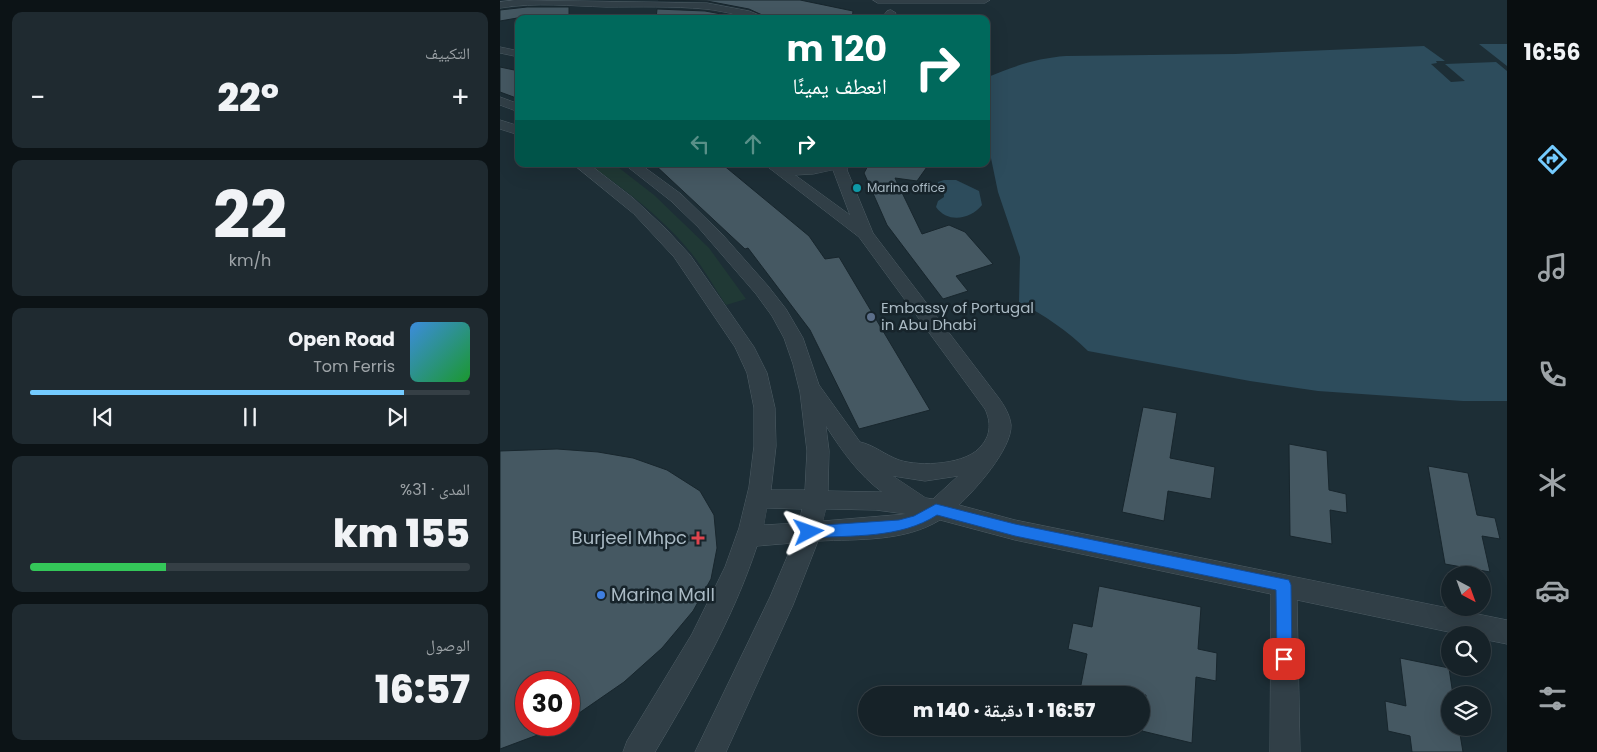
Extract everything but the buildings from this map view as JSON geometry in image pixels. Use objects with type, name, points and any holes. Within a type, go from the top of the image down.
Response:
[{"type":"street","points":[[500,5],[552,0],[605,4],[684,1],[727,6],[754,3]]},
{"type":"street","points":[[878,0],[985,0]]},
{"type":"street","points":[[741,4],[758,15]]},
{"type":"street","points":[[500,50],[515,53]]},
{"type":"street","points":[[500,101],[515,107]]},
{"type":"street","points":[[500,124],[515,130]]},
{"type":"street","points":[[584,167],[620,194],[671,243],[717,306],[750,357],[761,385],[765,407],[764,465],[759,499],[750,536],[734,577],[699,647],[638,752]]},
{"type":"street","points":[[635,167],[655,181],[691,212],[730,252],[782,317],[791,334],[808,383],[815,417],[816,499],[809,532],[783,598],[710,752]]},
{"type":"street","points":[[776,167],[813,170],[826,167]]},
{"type":"street","points":[[776,167],[808,193],[866,234]]},
{"type":"street","points":[[808,193],[822,176],[835,167]]},
{"type":"street","points":[[750,536],[899,526],[918,521],[936,510],[970,481],[996,441],[1000,431],[997,411],[866,234],[840,167]]},
{"type":"street","points":[[808,383],[858,457],[882,482],[896,491],[936,510]]},
{"type":"street","points":[[848,443],[891,467],[921,473],[952,470],[984,459]]},
{"type":"street","points":[[759,499],[876,500],[936,510],[1015,530],[1507,632]]},
{"type":"street","points":[[1284,585],[1285,752]]},
{"type":"green space","points":[[592,167],[618,167],[654,195],[709,248],[746,299],[726,305],[697,260],[681,241],[657,217]]},
{"type":"water","points":[[1479,44],[1507,44],[1507,66]]},
{"type":"water","points":[[1424,46],[1445,61],[1436,61],[1437,63],[1431,64],[1451,82],[1465,81],[1445,64],[1496,62],[1507,71],[1507,401],[1463,401],[1318,391],[1250,381],[1088,351],[1072,336],[1019,302],[1020,257],[998,192],[990,153],[990,76],[1026,63],[1066,56],[1235,54]]},
{"type":"water","points":[[956,180],[979,191],[982,205],[972,214],[966,216],[953,218],[947,216],[936,207],[938,201],[944,197],[944,192],[938,186],[938,182]]},
{"type":"place","name":"Marina office","points":[[857,188]]},
{"type":"place","name":"Embassy of Portugal in Abu Dhabi","points":[[871,317]]},
{"type":"place","name":"Burjeel Mhpc","points":[[698,538]]},
{"type":"place","name":"Marina Mall","points":[[601,595]]},
{"type":"route","points":[[809,532],[899,526],[918,521],[936,510],[1015,530],[1284,585],[1284,659]]}]
